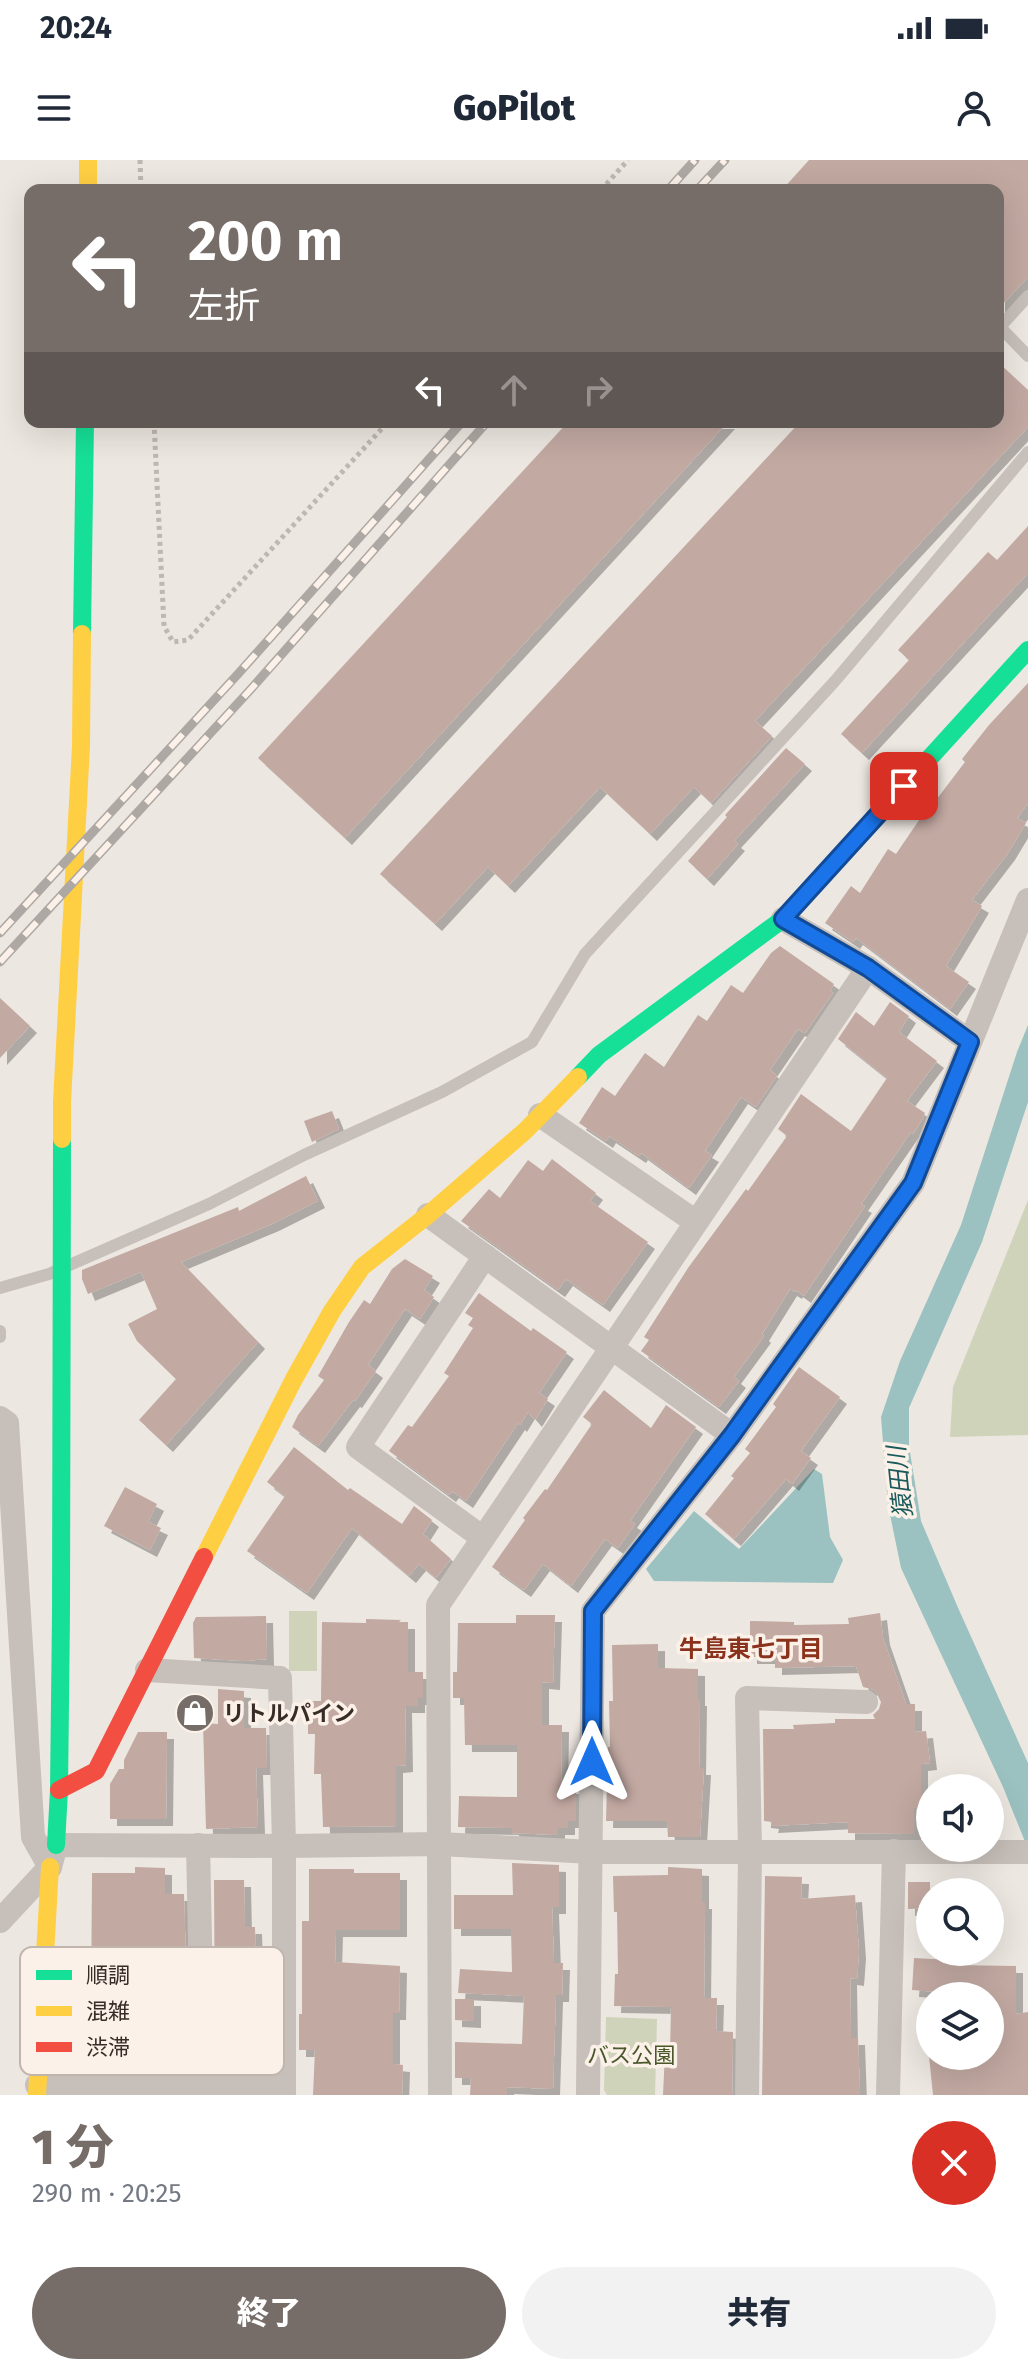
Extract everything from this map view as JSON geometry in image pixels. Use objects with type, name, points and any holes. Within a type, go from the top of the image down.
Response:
[{"type":"street","points":[[88,160],[88,184]]},
{"type":"street","points":[[47,1947],[59,1790],[62,1102],[81,746],[85,428]]},
{"type":"street","points":[[59,1790],[96,1771],[294,1379],[332,1311],[362,1267],[428,1215],[540,1115],[599,1055],[783,919],[1027,652]]},
{"type":"street","points":[[588,2095],[593,1611],[732,1435],[913,1183],[1028,900]]},
{"type":"street","points":[[783,919],[868,968],[970,1042]]},
{"type":"street","points":[[440,2095],[438,1605],[868,968]]},
{"type":"street","points":[[540,1115],[696,1222]]},
{"type":"street","points":[[428,1215],[732,1435]]},
{"type":"street","points":[[483,1538],[358,1447],[485,1256]]},
{"type":"street","points":[[0,1418],[7,1423],[33,1837],[53,1856]]},
{"type":"street","points":[[37,2090],[284,2090],[280,1678],[147,1670]]},
{"type":"street","points":[[747,2095],[750,1851],[747,1698],[866,1702]]},
{"type":"street","points":[[0,1921],[53,1856],[198,1845],[440,1844],[592,1852],[1028,1852]]},
{"type":"street","points":[[198,1845],[200,1947]]},
{"type":"street","points":[[888,2095],[894,1851]]},
{"type":"lane","points":[[1004,323],[1028,296]]},
{"type":"lane","points":[[1004,331],[1028,356]]},
{"type":"lane","points":[[0,1288],[49,1274],[209,1204],[304,1155],[442,1092],[532,1042],[585,954],[835,681],[1028,452]]},
{"type":"path","points":[[140,160],[141,184]]},
{"type":"path","points":[[606,184],[628,160]]},
{"type":"path","points":[[154,428],[164,626],[173,642],[188,640],[382,428]]},
{"type":"green space","points":[[1028,1200],[1028,1435],[950,1437],[953,1387]]},
{"type":"green space","points":[[289,1611],[317,1611],[317,1671],[289,1671]]},
{"type":"green space","name":"バス公園","points":[[606,2017],[657,2019],[655,2095],[607,2095],[604,2090]]},
{"type":"water","name":"猿田川","points":[[1028,1025],[1028,1102],[982,1242],[909,1408],[909,1446],[921,1521],[1028,1763],[1028,1849],[1004,1789],[1004,1774],[997,1774],[901,1568],[888,1505],[881,1417],[900,1361],[961,1225]]},
{"type":"water","points":[[814,1469],[822,1474],[830,1537],[843,1560],[833,1583],[654,1581],[646,1569],[694,1511],[739,1549]]},
{"type":"building","points":[[809,160],[1028,160],[1028,277],[1004,303],[1004,184],[787,184]]},
{"type":"building","points":[[1004,368],[1028,390],[1028,427],[755,721],[772,736],[711,803],[694,787],[650,834],[600,787],[508,886],[488,867],[435,924],[380,874],[794,428],[1004,428]]},
{"type":"building","points":[[562,428],[722,428],[345,838],[258,758]]},
{"type":"building","points":[[1028,526],[1028,573],[862,753],[841,734],[909,660],[898,650],[988,552],[997,560]]},
{"type":"building","points":[[1028,683],[1028,803],[1017,818],[1026,823],[1008,853],[972,900],[982,906],[946,966],[969,982],[950,1009],[856,938],[853,942],[825,923],[851,886],[860,893],[888,849],[896,854],[928,807],[965,762],[962,759]]},
{"type":"building","points":[[786,748],[805,764],[734,841],[738,844],[707,879],[688,861]]},
{"type":"building","points":[[780,946],[834,984],[830,991],[833,993],[805,1033],[798,1029],[770,1070],[777,1076],[756,1107],[741,1097],[705,1151],[712,1155],[689,1188],[641,1153],[639,1156],[609,1136],[606,1141],[579,1123],[602,1087],[615,1096],[645,1053],[664,1067],[698,1015],[707,1021],[731,985],[743,993],[771,953]]},
{"type":"building","points":[[0,998],[30,1026],[0,1058]]},
{"type":"building","points":[[890,1002],[909,1016],[899,1032],[937,1061],[907,1101],[925,1113],[861,1204],[865,1206],[804,1296],[790,1289],[762,1334],[764,1336],[734,1377],[739,1381],[719,1407],[641,1351],[649,1340],[644,1337],[688,1268],[787,1136],[778,1129],[801,1094],[851,1131],[887,1078],[838,1039],[856,1012],[874,1026]]},
{"type":"building","points":[[332,1111],[339,1129],[312,1142],[304,1121]]},
{"type":"building","points":[[552,1159],[596,1193],[590,1201],[648,1242],[603,1305],[566,1279],[558,1290],[461,1221],[489,1189],[500,1198],[528,1160],[543,1171]]},
{"type":"building","points":[[306,1176],[318,1201],[181,1262],[258,1342],[166,1445],[139,1420],[176,1379],[137,1341],[128,1324],[157,1309],[141,1272],[88,1294],[82,1270],[238,1207],[239,1211]]},
{"type":"building","points":[[405,1259],[433,1276],[424,1290],[434,1297],[420,1319],[405,1309],[368,1365],[376,1371],[318,1446],[292,1427],[324,1380],[318,1376],[349,1322],[364,1300],[370,1304],[392,1269]]},
{"type":"building","points":[[479,1293],[531,1331],[533,1328],[567,1352],[539,1393],[548,1399],[535,1420],[528,1412],[520,1425],[518,1423],[466,1501],[452,1491],[449,1495],[389,1451],[408,1425],[412,1427],[449,1376],[444,1373],[473,1328],[468,1325],[473,1318],[465,1313]]},
{"type":"building","points":[[799,1367],[840,1397],[801,1451],[811,1458],[792,1484],[786,1479],[734,1539],[705,1514],[750,1453],[745,1449],[776,1407],[773,1404]]},
{"type":"building","points":[[604,1390],[651,1428],[666,1405],[696,1427],[630,1521],[635,1524],[618,1548],[605,1539],[571,1586],[543,1564],[524,1590],[492,1567],[525,1520],[523,1518],[547,1490],[592,1424],[583,1417]]},
{"type":"building","points":[[294,1447],[348,1490],[350,1488],[402,1524],[414,1506],[432,1520],[423,1534],[451,1559],[436,1578],[419,1564],[409,1576],[352,1528],[307,1593],[247,1551],[285,1496],[267,1482]]},
{"type":"building","points":[[125,1487],[157,1504],[148,1522],[161,1528],[150,1550],[104,1526]]},
{"type":"building","points":[[880,1613],[883,1638],[906,1704],[915,1704],[915,1732],[926,1731],[930,1763],[921,1764],[921,1774],[916,1774],[914,1834],[848,1833],[848,1822],[771,1826],[772,1822],[764,1821],[763,1729],[794,1729],[793,1725],[835,1723],[835,1719],[875,1719],[873,1715],[881,1702],[875,1690],[863,1687],[856,1666],[775,1668],[775,1657],[750,1657],[750,1621],[794,1622],[794,1625],[849,1624],[848,1618]]},
{"type":"building","points":[[516,1615],[555,1615],[553,1683],[542,1682],[542,1725],[562,1725],[561,1787],[576,1787],[576,1821],[568,1821],[568,1828],[558,1828],[558,1835],[512,1833],[512,1828],[458,1827],[459,1796],[517,1797],[517,1745],[465,1745],[464,1698],[453,1698],[458,1623],[516,1623]]},
{"type":"building","points":[[266,1616],[267,1659],[194,1658],[193,1623],[196,1617]]},
{"type":"building","points":[[366,1619],[408,1622],[408,1672],[423,1672],[423,1698],[418,1698],[418,1706],[405,1706],[406,1765],[396,1766],[396,1826],[323,1827],[321,1774],[314,1774],[315,1734],[308,1734],[308,1701],[321,1701],[322,1622],[366,1623]]},
{"type":"building","points":[[658,1644],[658,1668],[698,1669],[699,1768],[704,1768],[700,1837],[668,1837],[667,1821],[606,1821],[609,1701],[613,1701],[612,1645]]},
{"type":"building","points":[[218,1689],[244,1691],[244,1728],[266,1728],[267,1768],[256,1768],[258,1827],[206,1829],[203,1723],[218,1724]]},
{"type":"building","points":[[138,1732],[167,1732],[166,1819],[110,1819],[110,1784],[119,1769],[124,1769],[124,1760]]},
{"type":"building","points":[[512,1863],[559,1865],[559,1907],[552,1907],[554,1963],[563,1963],[562,1995],[556,1995],[553,2089],[507,2087],[507,2095],[470,2095],[471,2078],[455,2078],[455,2042],[522,2044],[524,1996],[458,1993],[460,1969],[512,1972],[511,1929],[454,1929],[454,1895],[513,1895]]},
{"type":"building","points":[[135,1867],[165,1868],[165,1894],[184,1894],[185,1947],[91,1947],[92,1873],[135,1873]]},
{"type":"building","points":[[668,1867],[702,1869],[702,1902],[705,1902],[704,1998],[717,1998],[716,2031],[733,2032],[732,2095],[663,2095],[665,2052],[670,2052],[671,2007],[614,2006],[615,1974],[618,1974],[613,1876],[668,1875]]},
{"type":"building","points":[[309,1869],[400,1873],[400,1930],[336,1930],[335,1962],[400,1966],[399,2013],[393,2013],[393,2064],[403,2065],[402,2095],[313,2095],[315,2050],[299,2050],[302,1921],[309,1921]]},
{"type":"building","points":[[765,1876],[802,1877],[801,1899],[855,1895],[859,1952],[857,1979],[850,1978],[851,2038],[858,2038],[860,2095],[762,2095]]},
{"type":"building","points":[[214,1880],[244,1880],[245,1927],[255,1927],[256,1947],[214,1947]]},
{"type":"building","points":[[908,1882],[916,1882],[916,1909],[908,1909]]},
{"type":"building","points":[[914,1958],[916,1966],[1016,1966],[1016,2014],[1028,2012],[1028,2095],[933,2095],[930,2070],[1004,2070],[1004,1982],[916,1982],[916,1990],[912,1990]]},
{"type":"building","points":[[455,1999],[474,1999],[474,2021],[455,2020]]},
{"type":"railway","points":[[673,184],[695,160]]},
{"type":"railway","points":[[703,184],[725,160]]},
{"type":"railway","points":[[0,933],[238,674],[457,428]]},
{"type":"railway","points":[[0,962],[251,689],[482,428]]},
{"type":"traffic: fast","points":[[82,634],[85,428]]},
{"type":"traffic: fast","points":[[578,1077],[599,1055],[783,919],[1028,650]]},
{"type":"traffic: fast","points":[[56,1845],[61,1614],[62,1139]]},
{"type":"traffic: slow","points":[[88,160],[88,184]]},
{"type":"traffic: slow","points":[[62,1139],[81,746],[82,634]]},
{"type":"traffic: slow","points":[[204,1557],[294,1379],[332,1311],[362,1267],[525,1131],[578,1077]]},
{"type":"traffic: slow","points":[[45,1947],[50,1867]]},
{"type":"traffic: slow","points":[[37,2095],[38,2075]]},
{"type":"traffic: jam","points":[[59,1790],[96,1771],[204,1557]]},
{"type":"place","name":"リトルパイン","points":[[195,1713]]},
{"type":"district","name":"牛島東七丁目","points":[[751,1649]]},
{"type":"route","points":[[592,1762],[593,1611],[732,1435],[913,1183],[970,1042],[868,968],[783,919],[904,786]]}]
